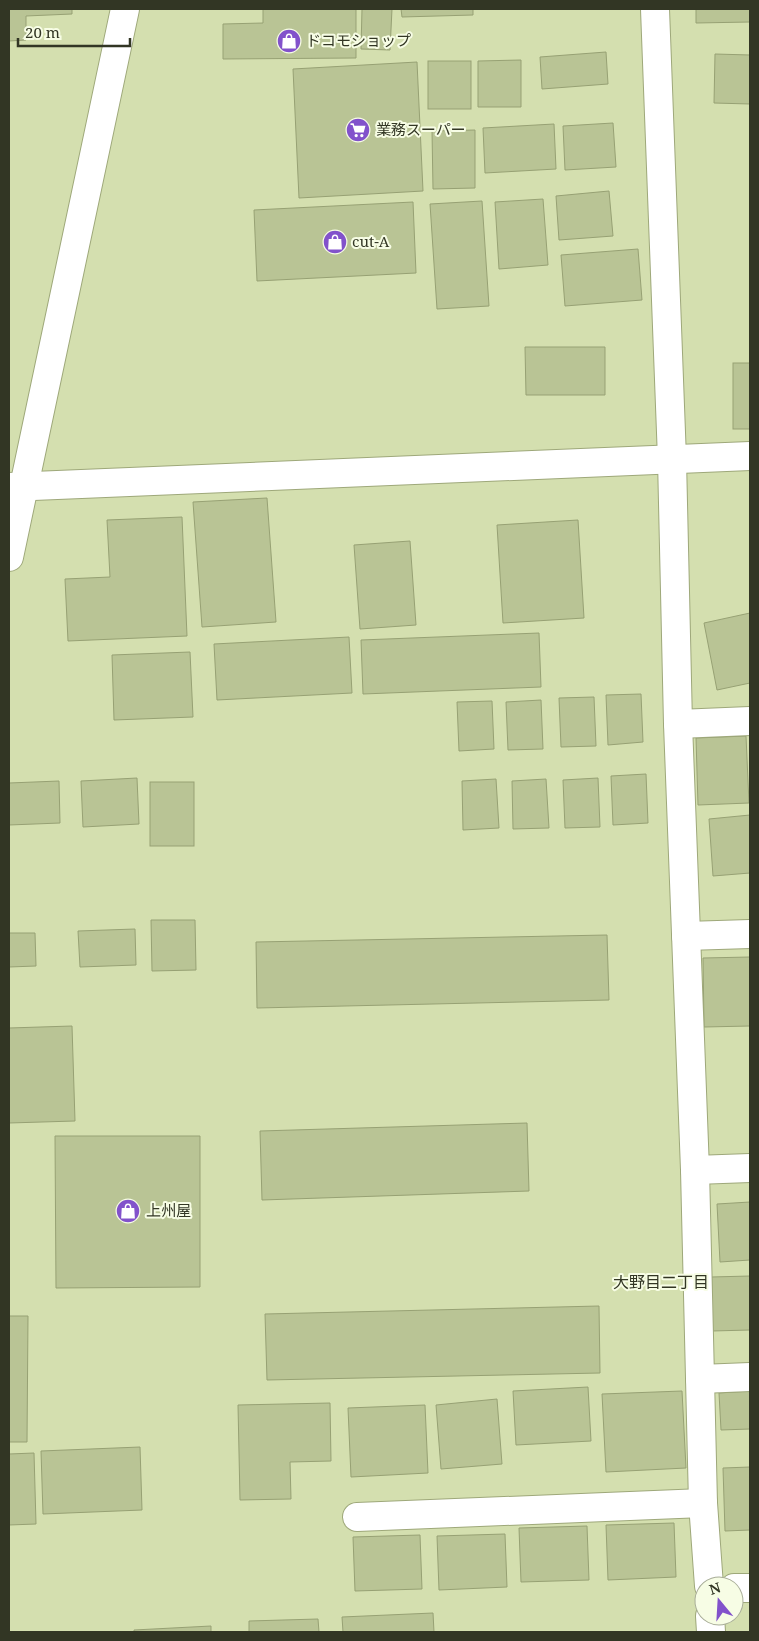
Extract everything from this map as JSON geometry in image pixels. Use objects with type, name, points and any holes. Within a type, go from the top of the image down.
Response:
[{"type":"street","points":[[9,557],[16,487],[125,9]]},
{"type":"street","points":[[655,9],[672,460],[678,724],[696,1170],[700,1379],[708,1576]]},
{"type":"street","points":[[16,487],[750,456]]},
{"type":"street","points":[[678,724],[750,721]]},
{"type":"street","points":[[686,936],[750,934]]},
{"type":"street","points":[[696,1170],[750,1168]]},
{"type":"street","points":[[700,1379],[750,1377]]},
{"type":"street","points":[[357,1517],[704,1503]]},
{"type":"building","points":[[9,9],[72,9],[72,14],[26,16],[26,40],[9,41]]},
{"type":"building","name":"ドコモショップ","points":[[263,9],[356,9],[356,58],[223,59],[223,24],[263,23]]},
{"type":"building","points":[[362,9],[392,9],[390,50],[361,49]]},
{"type":"building","points":[[401,9],[473,9],[473,15],[402,17]]},
{"type":"building","points":[[696,9],[750,9],[750,22],[696,23]]},
{"type":"building","points":[[606,52],[608,84],[542,89],[540,57]]},
{"type":"building","points":[[715,54],[750,55],[750,104],[714,103]]},
{"type":"building","points":[[521,60],[521,107],[478,107],[478,61]]},
{"type":"building","points":[[428,61],[471,61],[471,109],[428,109]]},
{"type":"building","name":"業務スーパー","points":[[417,62],[423,191],[299,198],[293,69]]},
{"type":"building","points":[[613,123],[616,167],[565,170],[563,126]]},
{"type":"building","points":[[554,124],[556,169],[485,173],[483,128]]},
{"type":"building","points":[[475,130],[475,188],[433,189],[432,131]]},
{"type":"building","points":[[609,191],[613,236],[559,240],[556,196]]},
{"type":"building","points":[[543,199],[548,265],[499,269],[495,202]]},
{"type":"building","points":[[482,201],[489,306],[437,309],[430,204]]},
{"type":"building","name":"cut-A","points":[[413,202],[416,273],[257,281],[254,210]]},
{"type":"building","points":[[638,249],[642,300],[565,306],[561,255]]},
{"type":"building","points":[[525,347],[605,347],[605,395],[526,395]]},
{"type":"building","points":[[733,363],[750,363],[750,429],[733,429]]},
{"type":"building","points":[[267,498],[276,622],[202,627],[193,502]]},
{"type":"building","points":[[182,517],[187,636],[68,641],[65,579],[110,577],[107,520]]},
{"type":"building","points":[[578,520],[584,618],[503,623],[497,525]]},
{"type":"building","points":[[410,541],[416,625],[360,629],[354,545]]},
{"type":"building","points":[[750,613],[750,683],[717,690],[704,623]]},
{"type":"building","points":[[539,633],[541,687],[363,694],[361,640]]},
{"type":"building","points":[[349,637],[352,693],[217,700],[214,644]]},
{"type":"building","points":[[190,652],[193,717],[114,720],[112,655]]},
{"type":"building","points":[[641,694],[643,742],[608,745],[606,695]]},
{"type":"building","points":[[594,697],[596,746],[561,747],[559,698]]},
{"type":"building","points":[[541,700],[543,749],[508,750],[506,702]]},
{"type":"building","points":[[492,701],[494,749],[459,751],[457,702]]},
{"type":"building","points":[[746,736],[749,803],[698,805],[696,738]]},
{"type":"building","points":[[646,774],[648,823],[613,825],[611,776]]},
{"type":"building","points":[[137,778],[139,824],[83,827],[81,781]]},
{"type":"building","points":[[598,778],[600,827],[565,828],[563,780]]},
{"type":"building","points":[[496,779],[499,828],[463,830],[462,781]]},
{"type":"building","points":[[546,779],[549,828],[513,829],[512,781]]},
{"type":"building","points":[[59,781],[60,823],[9,825],[9,783]]},
{"type":"building","points":[[150,782],[194,782],[194,846],[150,846]]},
{"type":"building","points":[[750,815],[750,873],[713,876],[709,819]]},
{"type":"building","points":[[151,920],[195,920],[196,970],[152,971]]},
{"type":"building","points":[[135,929],[136,965],[80,967],[78,931]]},
{"type":"building","points":[[9,933],[35,933],[36,966],[9,967]]},
{"type":"building","points":[[607,935],[609,1000],[257,1008],[256,942]]},
{"type":"building","points":[[750,957],[750,1026],[704,1027],[703,958]]},
{"type":"building","points":[[72,1026],[75,1121],[9,1123],[9,1028]]},
{"type":"building","points":[[527,1123],[529,1191],[262,1200],[260,1131]]},
{"type":"building","name":"上州屋","points":[[55,1136],[200,1136],[200,1287],[56,1288]]},
{"type":"building","points":[[750,1202],[750,1260],[720,1262],[717,1204]]},
{"type":"building","points":[[750,1276],[750,1330],[712,1331],[711,1277]]},
{"type":"building","points":[[599,1306],[600,1373],[267,1380],[265,1314]]},
{"type":"building","points":[[9,1316],[28,1316],[27,1442],[9,1442]]},
{"type":"building","points":[[588,1387],[591,1441],[516,1445],[513,1391]]},
{"type":"building","points":[[682,1391],[686,1468],[606,1472],[602,1394]]},
{"type":"building","points":[[750,1391],[750,1429],[721,1430],[719,1393]]},
{"type":"building","points":[[497,1399],[502,1464],[441,1469],[436,1405]]},
{"type":"building","points":[[330,1403],[331,1461],[290,1462],[291,1499],[240,1500],[238,1405]]},
{"type":"building","points":[[425,1405],[428,1473],[351,1477],[348,1408]]},
{"type":"building","points":[[140,1447],[142,1510],[43,1514],[41,1451]]},
{"type":"building","points":[[34,1453],[36,1524],[9,1525],[9,1454]]},
{"type":"building","points":[[750,1467],[750,1530],[725,1531],[723,1468]]},
{"type":"building","points":[[674,1523],[676,1577],[608,1580],[606,1525]]},
{"type":"building","points":[[587,1526],[589,1580],[521,1582],[519,1528]]},
{"type":"building","points":[[505,1534],[507,1587],[439,1590],[437,1536]]},
{"type":"building","points":[[420,1535],[422,1589],[355,1591],[353,1537]]},
{"type":"building","points":[[433,1613],[434,1632],[343,1632],[342,1617]]},
{"type":"building","points":[[318,1619],[319,1632],[249,1632],[249,1621]]},
{"type":"building","points":[[211,1626],[211,1632],[134,1632],[134,1630]]},
{"type":"place","name":"ドコモショップ","points":[[289,41]]},
{"type":"place","name":"業務スーパー","points":[[358,130]]},
{"type":"place","name":"cut-A","points":[[335,242]]},
{"type":"place","name":"上州屋","points":[[128,1211]]},
{"type":"district","name":"大野目二丁目","points":[[661,1282]]}]
